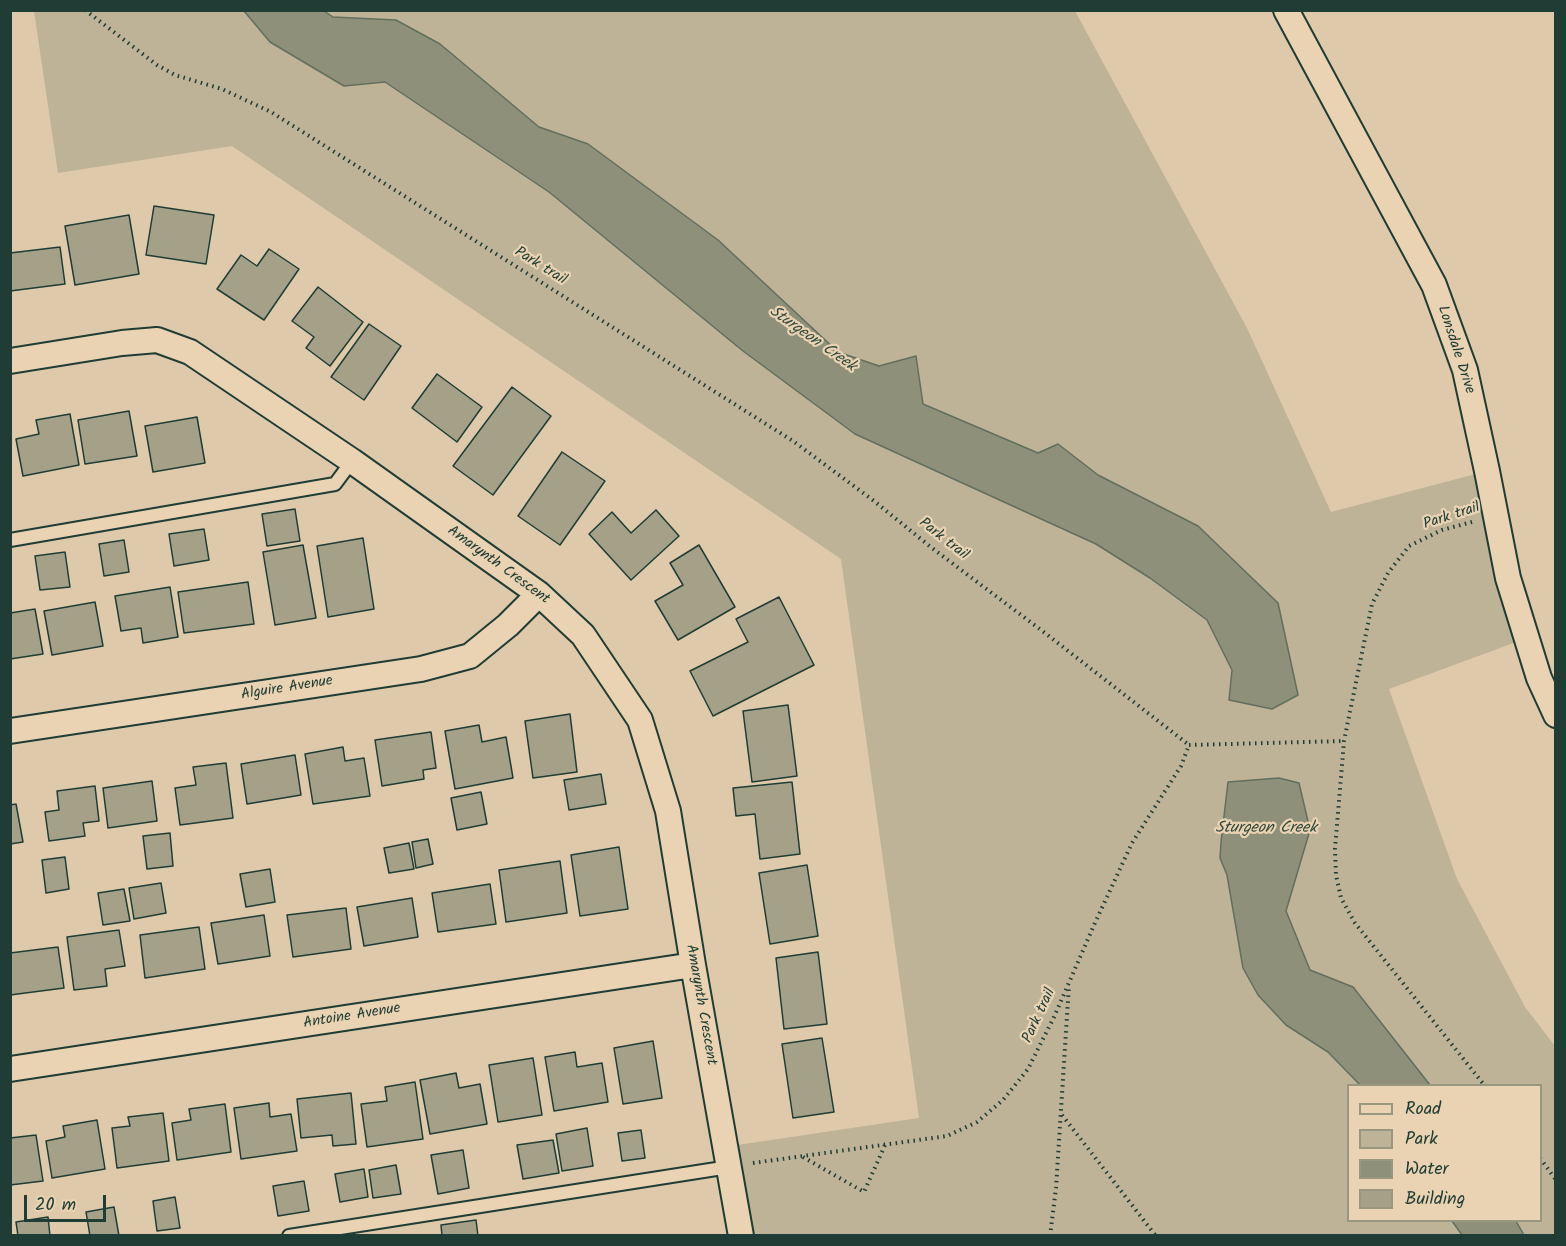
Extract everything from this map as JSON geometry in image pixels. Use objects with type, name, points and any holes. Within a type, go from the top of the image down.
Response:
[{"type":"street","name":"Lonsdale Drive","points":[[1286,10],[1434,285],[1465,370],[1509,578],[1539,678],[1556,715]]},
{"type":"street","name":"Amarynth Crescent","points":[[10,362],[122,343],[157,340],[190,352],[352,461],[539,594],[583,635],[640,720],[668,811],[741,1236]]},
{"type":"street","name":"Alguire Avenue","points":[[10,731],[422,669],[470,656],[508,625],[539,594]]},
{"type":"street","name":"Antoine Avenue","points":[[10,1069],[693,965]]},
{"type":"lane","points":[[10,540],[335,484],[352,461]]},
{"type":"lane","points":[[289,1236],[729,1167]]},
{"type":"path","name":"Park trail","points":[[86,10],[175,75],[222,89],[271,112],[793,441],[1190,745],[1181,766],[1132,843],[1054,1017],[1028,1069],[1003,1100],[977,1122],[947,1136],[729,1167]]},
{"type":"path","name":"Park trail","points":[[1483,1084],[1355,923],[1341,898],[1336,875],[1335,849],[1344,741],[1372,604],[1388,573],[1409,546],[1442,530],[1496,516]]},
{"type":"path","points":[[1190,745],[1344,741]]},
{"type":"path","points":[[1050,1236],[1056,1188],[1069,982]]},
{"type":"path","points":[[1061,1115],[1156,1236]]},
{"type":"path","points":[[802,1156],[864,1192],[886,1144]]},
{"type":"path","points":[[1542,1161],[1556,1180]]},
{"type":"green space","points":[[34,11],[1075,11],[1247,328],[1331,512],[1487,471],[1527,638],[1389,689],[1457,879],[1525,1007],[1555,1046],[1555,1235],[741,1235],[724,1147],[919,1118],[841,559],[232,146],[58,173]]},
{"type":"water","points":[[244,11],[324,11],[333,17],[396,20],[440,44],[539,127],[588,144],[718,240],[838,352],[879,366],[916,356],[923,404],[1038,453],[1058,444],[1098,475],[1198,526],[1278,603],[1298,695],[1272,709],[1229,700],[1232,670],[1207,620],[1150,578],[1096,544],[855,434],[743,351],[549,192],[385,82],[344,86],[270,42]]},
{"type":"water","name":"Sturgeon Creek","points":[[1279,778],[1299,783],[1310,830],[1286,911],[1310,970],[1353,987],[1429,1084],[1359,1084],[1328,1052],[1286,1025],[1258,995],[1243,968],[1227,875],[1220,858],[1228,782]]},
{"type":"water","points":[[1453,1222],[1517,1222],[1524,1235],[1462,1235]]},
{"type":"building","points":[[154,206],[214,215],[206,264],[146,255]]},
{"type":"building","points":[[129,215],[139,274],[75,285],[65,226]]},
{"type":"building","points":[[60,247],[65,284],[10,291],[10,253]]},
{"type":"building","points":[[269,249],[299,269],[264,320],[217,289],[241,255],[257,266]]},
{"type":"building","points":[[318,287],[363,322],[330,366],[306,348],[314,337],[292,321]]},
{"type":"building","points":[[369,324],[401,346],[364,400],[331,377]]},
{"type":"building","points":[[437,374],[482,407],[457,442],[412,408]]},
{"type":"building","points":[[512,387],[551,416],[493,495],[453,466]]},
{"type":"building","points":[[129,411],[137,456],[85,464],[78,420]]},
{"type":"building","points":[[70,414],[79,465],[23,476],[16,439],[39,434],[36,420]]},
{"type":"building","points":[[197,417],[205,463],[153,472],[145,426]]},
{"type":"building","points":[[562,452],[605,481],[560,545],[518,516]]},
{"type":"building","points":[[295,509],[300,541],[267,546],[262,514]]},
{"type":"building","points":[[656,510],[679,536],[631,580],[589,534],[612,512],[631,533]]},
{"type":"building","points":[[204,529],[209,560],[174,566],[169,534]]},
{"type":"building","points":[[363,538],[374,609],[328,617],[317,546]]},
{"type":"building","points":[[124,540],[129,572],[104,576],[99,544]]},
{"type":"building","points":[[303,545],[316,618],[275,625],[263,552]]},
{"type":"building","points":[[699,545],[735,607],[678,640],[655,601],[683,585],[670,563]]},
{"type":"building","points":[[65,552],[70,587],[40,590],[35,556]]},
{"type":"building","points":[[248,582],[254,624],[184,633],[178,592]]},
{"type":"building","points":[[170,587],[178,637],[143,643],[141,628],[121,631],[115,596]]},
{"type":"building","points":[[779,597],[814,665],[713,716],[690,671],[748,642],[736,619]]},
{"type":"building","points":[[95,602],[103,646],[52,655],[44,611]]},
{"type":"building","points":[[35,609],[43,654],[10,659],[10,613]]},
{"type":"building","points":[[788,705],[797,776],[752,782],[743,711]]},
{"type":"building","points":[[570,714],[577,772],[533,778],[525,721]]},
{"type":"building","points":[[479,725],[482,742],[506,737],[513,778],[455,789],[445,731]]},
{"type":"building","points":[[431,732],[436,768],[423,770],[424,779],[382,786],[375,740]]},
{"type":"building","points":[[343,747],[345,761],[364,758],[370,796],[313,804],[305,754]]},
{"type":"building","points":[[295,755],[301,795],[247,804],[241,764]]},
{"type":"building","points":[[226,763],[233,818],[180,825],[175,788],[196,785],[193,767]]},
{"type":"building","points":[[601,774],[606,804],[569,810],[564,780]]},
{"type":"building","points":[[152,781],[157,821],[108,828],[103,788]]},
{"type":"building","points":[[792,782],[800,854],[760,859],[755,814],[736,816],[733,788]]},
{"type":"building","points":[[95,786],[99,821],[83,823],[85,836],[49,841],[45,812],[59,810],[57,791]]},
{"type":"building","points":[[481,792],[487,824],[457,830],[451,798]]},
{"type":"building","points":[[16,804],[23,842],[10,844],[10,805]]},
{"type":"building","points":[[170,833],[173,866],[147,869],[143,836]]},
{"type":"building","points":[[428,839],[433,864],[416,868],[412,842]]},
{"type":"building","points":[[409,843],[414,869],[389,873],[384,848]]},
{"type":"building","points":[[619,847],[628,909],[580,916],[571,855]]},
{"type":"building","points":[[65,857],[69,889],[46,893],[42,860]]},
{"type":"building","points":[[560,861],[567,913],[506,922],[499,870]]},
{"type":"building","points":[[807,865],[818,936],[770,944],[759,873]]},
{"type":"building","points":[[270,869],[275,902],[246,907],[240,874]]},
{"type":"building","points":[[161,883],[166,913],[134,919],[129,888]]},
{"type":"building","points":[[490,884],[496,924],[438,932],[432,893]]},
{"type":"building","points":[[124,889],[130,921],[103,925],[98,893]]},
{"type":"building","points":[[412,898],[418,937],[364,946],[357,907]]},
{"type":"building","points":[[346,908],[351,949],[293,957],[287,915]]},
{"type":"building","points":[[264,915],[270,956],[218,964],[211,923]]},
{"type":"building","points":[[199,927],[205,969],[145,978],[140,935]]},
{"type":"building","points":[[119,930],[125,966],[105,969],[107,986],[74,990],[67,937]]},
{"type":"building","points":[[58,947],[64,988],[10,995],[10,953]]},
{"type":"building","points":[[818,952],[827,1024],[784,1029],[776,958]]},
{"type":"building","points":[[822,1038],[834,1112],[793,1118],[782,1044]]},
{"type":"building","points":[[653,1041],[662,1098],[623,1104],[614,1048]]},
{"type":"building","points":[[575,1052],[577,1067],[602,1063],[608,1102],[554,1111],[545,1057]]},
{"type":"building","points":[[533,1058],[542,1115],[498,1122],[489,1065]]},
{"type":"building","points":[[456,1073],[459,1088],[480,1084],[487,1124],[430,1134],[420,1080]]},
{"type":"building","points":[[415,1082],[423,1139],[367,1147],[361,1104],[387,1101],[385,1087]]},
{"type":"building","points":[[351,1093],[356,1144],[333,1146],[332,1135],[301,1138],[297,1099]]},
{"type":"building","points":[[269,1103],[270,1117],[291,1114],[297,1151],[241,1159],[234,1108]]},
{"type":"building","points":[[225,1104],[231,1152],[177,1160],[172,1123],[191,1120],[189,1109]]},
{"type":"building","points":[[163,1113],[169,1161],[117,1168],[112,1128],[130,1126],[128,1117]]},
{"type":"building","points":[[97,1120],[105,1169],[52,1178],[46,1141],[65,1137],[63,1126]]},
{"type":"building","points":[[587,1128],[593,1166],[562,1171],[556,1134]]},
{"type":"building","points":[[641,1130],[645,1158],[622,1161],[618,1133]]},
{"type":"building","points":[[36,1135],[43,1181],[10,1185],[10,1138]]},
{"type":"building","points":[[553,1140],[559,1173],[523,1179],[517,1145]]},
{"type":"building","points":[[463,1150],[469,1188],[438,1194],[431,1155]]},
{"type":"building","points":[[396,1165],[401,1194],[373,1198],[369,1170]]},
{"type":"building","points":[[364,1169],[368,1197],[340,1202],[335,1174]]},
{"type":"building","points":[[304,1181],[309,1211],[278,1216],[273,1186]]},
{"type":"building","points":[[175,1197],[180,1228],[157,1231],[153,1201]]},
{"type":"building","points":[[114,1207],[119,1236],[90,1236],[86,1212]]},
{"type":"building","points":[[48,1217],[50,1236],[18,1236],[16,1222]]},
{"type":"building","points":[[476,1220],[478,1236],[442,1236],[441,1225]]}]
